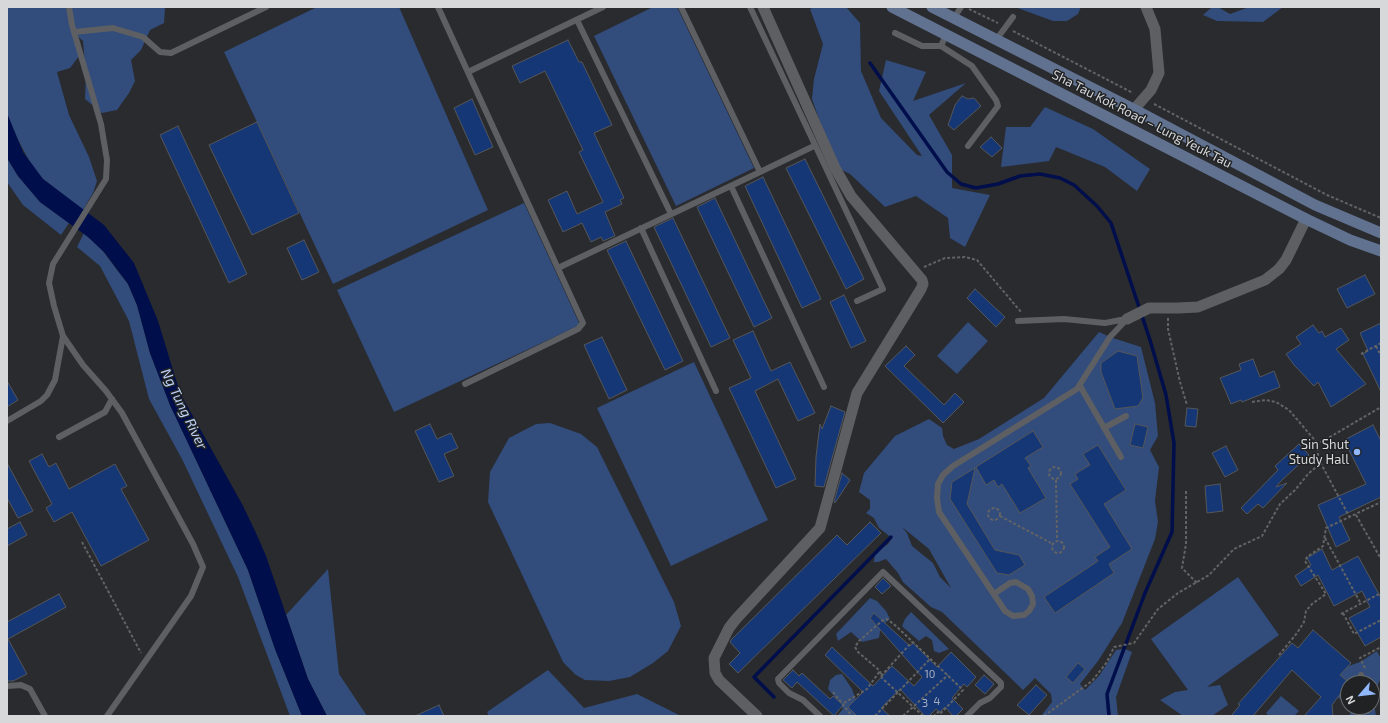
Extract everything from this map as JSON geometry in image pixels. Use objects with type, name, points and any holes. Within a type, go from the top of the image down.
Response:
[{"type":"main road","name":"Sha Tau Kok Road – Lung Yeuk Tau","points":[[892,7],[1306,219],[1350,240],[1381,251]]},
{"type":"main road","name":"Sha Tau Kok Road – Lung Yeuk Tau","points":[[932,7],[1137,111],[1315,205],[1381,233]]},
{"type":"street","points":[[757,716],[719,680],[715,673],[714,658],[729,628],[736,619],[820,528],[857,393],[921,290],[922,280],[850,196],[835,168],[763,7]]},
{"type":"street","points":[[1137,111],[1137,106],[1151,90],[1159,73],[1156,29],[1146,7]]},
{"type":"street","points":[[1127,319],[1149,308],[1167,311],[1178,308],[1198,306],[1265,280],[1279,269],[1286,260],[1306,219]]},
{"type":"lane","points":[[69,7],[74,32],[101,124],[107,160],[106,179],[97,196],[53,264],[49,282],[54,306],[63,336],[83,365],[122,413],[194,544],[203,567],[191,596],[107,716]]},
{"type":"lane","points":[[74,32],[112,28],[143,37],[160,52],[171,53],[266,7]]},
{"type":"lane","points":[[438,7],[582,319],[581,326],[465,384]]},
{"type":"lane","points":[[468,72],[603,7]]},
{"type":"lane","points":[[681,7],[760,172]]},
{"type":"lane","points":[[750,7],[882,289],[857,302]]},
{"type":"lane","points":[[954,18],[961,7]]},
{"type":"lane","points":[[996,40],[1013,17]]},
{"type":"lane","points":[[577,20],[671,214]]},
{"type":"lane","points":[[895,33],[922,46],[941,46],[972,66],[996,100],[998,106],[968,146]]},
{"type":"lane","points":[[941,46],[946,35]]},
{"type":"lane","points":[[558,268],[814,146]]},
{"type":"lane","points":[[731,186],[824,387]]},
{"type":"lane","points":[[641,228],[716,391]]},
{"type":"lane","points":[[1018,321],[1064,319],[1105,323],[1127,319]]},
{"type":"lane","points":[[994,594],[1010,583],[1016,582],[1028,589],[1032,596],[1033,604],[1030,611],[1024,614],[1013,616],[1005,611],[939,512],[936,498],[938,484],[943,475],[953,466],[1080,386],[1110,337],[1127,319]]},
{"type":"lane","points":[[7,421],[41,401],[47,395],[55,380],[63,336]]},
{"type":"lane","points":[[1080,386],[1121,457]]},
{"type":"lane","points":[[59,437],[105,412],[112,399]]},
{"type":"lane","points":[[1104,428],[1126,416]]},
{"type":"lane","points":[[820,716],[803,700],[789,693],[779,683],[778,679],[883,572],[1001,683],[1001,687],[990,698],[980,703],[968,716]]},
{"type":"lane","points":[[7,686],[21,686],[30,689],[45,716]]},
{"type":"path","points":[[966,8],[999,24]]},
{"type":"path","points":[[1010,30],[1134,94]]},
{"type":"path","points":[[1150,102],[1327,195],[1381,218]]},
{"type":"path","points":[[916,273],[945,258],[966,257],[977,260],[1027,320]]},
{"type":"path","points":[[1167,311],[1168,329],[1180,382],[1187,405]]},
{"type":"path","points":[[1361,354],[1381,343]]},
{"type":"path","points":[[1376,346],[1381,356]]},
{"type":"path","points":[[1252,402],[1266,400],[1276,402],[1289,410],[1318,444],[1317,451],[1321,463],[1350,518]]},
{"type":"path","points":[[1318,444],[1381,407]]},
{"type":"path","points":[[1044,716],[1085,687],[1107,662],[1114,647],[1130,644],[1138,639],[1158,609],[1178,593],[1209,575],[1228,553],[1262,536],[1280,504],[1295,490],[1309,473],[1321,463]]},
{"type":"path","points":[[1055,467],[1059,468],[1061,472],[1061,476],[1056,480],[1050,478],[1048,474],[1051,468],[1055,467]]},
{"type":"path","points":[[1056,480],[1057,540],[1051,547],[1053,551],[1058,553],[1062,552],[1064,548],[1063,544],[1057,540]]},
{"type":"path","points":[[1186,491],[1186,544],[1182,568],[1197,583]]},
{"type":"path","points":[[1279,655],[1297,634],[1304,622],[1306,611],[1312,604],[1326,594],[1305,561],[1307,557],[1323,546],[1326,528],[1356,516],[1381,502]]},
{"type":"path","points":[[1000,516],[993,520],[988,516],[988,512],[992,507],[996,507],[1000,512],[1000,516],[1052,543]]},
{"type":"path","points":[[1356,516],[1381,560]]},
{"type":"path","points":[[1325,538],[1360,604]]},
{"type":"path","points":[[82,542],[146,661]]},
{"type":"path","points":[[1381,593],[1342,614],[1354,634],[1381,620]]},
{"type":"path","points":[[923,716],[882,676],[880,671],[858,652],[855,647],[859,641],[883,620],[887,619],[963,690],[940,714],[938,712],[934,716]]},
{"type":"path","points":[[882,676],[912,642]]},
{"type":"path","points":[[1363,664],[1360,658],[1381,647]]},
{"type":"path","points":[[875,716],[930,659]]},
{"type":"path","points":[[844,703],[867,689],[880,671]]},
{"type":"path","points":[[903,716],[948,675]]},
{"type":"path","points":[[833,692],[844,703],[852,716]]},
{"type":"shaded area","points":[[7,7],[165,7],[164,23],[150,30],[141,50],[131,60],[135,81],[129,93],[117,110],[102,113],[85,99],[86,75],[83,41],[74,33],[80,55],[70,68],[57,72],[69,115],[89,157],[97,181],[93,193],[83,210],[43,179],[33,168],[8,117]]},
{"type":"shaded area","points":[[317,7],[399,7],[488,210],[333,284],[224,52]]},
{"type":"shaded area","points":[[653,7],[677,7],[754,168],[676,206],[594,36]]},
{"type":"shaded area","points":[[814,7],[846,7],[860,23],[861,71],[881,118],[917,155],[922,156],[879,91],[886,60],[926,72],[913,101],[966,83],[929,115],[952,155],[952,188],[990,195],[965,247],[950,238],[948,218],[916,196],[885,207],[850,174],[836,167],[812,99],[814,79],[823,44],[810,9]]},
{"type":"shaded area","points":[[1015,7],[1081,7],[1078,14],[1067,21],[1053,21]]},
{"type":"shaded area","points":[[1212,7],[1218,7],[1230,14],[1249,7],[1283,7],[1263,22],[1217,21],[1203,15]]},
{"type":"shaded area","points":[[1045,107],[1093,129],[1150,169],[1137,191],[1105,167],[1056,147],[1049,161],[1001,167],[1006,127],[1030,127]]},
{"type":"shaded area","points":[[7,158],[18,176],[40,202],[69,223],[61,235],[23,205],[7,182]]},
{"type":"shaded area","points":[[524,203],[580,325],[394,412],[337,290]]},
{"type":"shaded area","points":[[84,233],[103,251],[128,284],[137,305],[150,353],[170,405],[248,570],[275,649],[302,716],[290,716],[238,577],[182,459],[149,399],[129,321],[100,266],[77,247]]},
{"type":"shaded area","points":[[968,322],[988,341],[957,374],[937,356]]},
{"type":"shaded area","points":[[1099,332],[1141,347],[1155,403],[1158,436],[1150,450],[1159,467],[1155,501],[1158,522],[1155,539],[1122,623],[1098,661],[1080,684],[1085,690],[1099,676],[1116,650],[1122,649],[1106,695],[1108,716],[1041,716],[1052,702],[1051,694],[1035,678],[1023,690],[942,612],[931,607],[903,582],[898,573],[886,559],[874,562],[875,553],[888,544],[892,538],[879,528],[874,518],[866,513],[870,509],[870,500],[859,492],[864,473],[895,436],[929,419],[942,428],[943,436],[947,445],[954,449],[979,439],[1044,398]],"holes":[[[902,527],[929,549],[951,588],[940,577],[933,563],[912,546],[907,533]]]},
{"type":"shaded area","points":[[694,362],[768,520],[671,566],[597,408]]},
{"type":"shaded area","points":[[550,423],[581,434],[597,447],[674,602],[681,626],[668,651],[653,663],[630,677],[609,681],[585,680],[576,675],[563,662],[488,502],[490,472],[509,438],[536,424]]},
{"type":"shaded area","points":[[328,569],[339,674],[367,716],[327,716],[308,679],[286,615]]},
{"type":"shaded area","points":[[1238,577],[1279,635],[1207,687],[1220,685],[1228,705],[1212,716],[1183,716],[1160,700],[1175,692],[1188,690],[1151,639]]},
{"type":"shaded area","points":[[870,598],[877,601],[886,611],[890,619],[881,626],[879,638],[862,642],[851,632],[838,641],[836,634]]},
{"type":"shaded area","points":[[911,612],[949,649],[939,653],[934,651],[932,640],[926,636],[919,641],[904,628],[902,626],[905,619]]},
{"type":"shaded area","points":[[1125,649],[1132,652],[1116,697],[1118,716],[1111,716],[1108,694]]},
{"type":"shaded area","points":[[1377,651],[1381,659],[1380,680],[1380,675],[1340,675],[1340,699],[1324,687],[1340,669],[1360,662]]},
{"type":"shaded area","points":[[548,670],[584,708],[637,694],[681,716],[489,716],[487,712]]},
{"type":"shaded area","points":[[842,674],[852,689],[862,716],[837,716],[843,709],[828,689],[830,680],[836,675]]},
{"type":"shaded area","points":[[1281,696],[1299,711],[1294,716],[1269,716],[1266,713]]},
{"type":"shaded area","points":[[1376,715],[1376,716],[1348,716]]},
{"type":"water","name":"Ng Tung River","points":[[7,113],[23,152],[43,179],[104,225],[134,263],[158,321],[180,393],[242,504],[256,533],[266,556],[308,679],[327,716],[302,716],[275,649],[248,570],[170,405],[150,353],[137,305],[128,284],[104,252],[88,237],[40,202],[18,176],[7,158]]},
{"type":"building","points":[[568,40],[579,62],[582,62],[612,125],[594,133],[624,198],[620,200],[622,204],[605,212],[615,236],[603,241],[601,237],[591,242],[582,223],[563,232],[548,200],[567,191],[577,214],[603,202],[579,152],[583,150],[545,71],[520,83],[512,66]]},
{"type":"building","points":[[962,96],[968,99],[974,98],[981,106],[954,130],[948,125],[955,105]]},
{"type":"building","points":[[472,99],[493,147],[475,155],[454,108]]},
{"type":"building","points":[[257,122],[299,213],[252,235],[209,145]]},
{"type":"building","points":[[178,126],[247,274],[229,283],[160,135]]},
{"type":"building","points":[[991,137],[1002,148],[992,157],[980,147]]},
{"type":"building","points":[[805,159],[864,279],[846,289],[786,168]]},
{"type":"building","points":[[763,177],[821,299],[802,308],[745,186]]},
{"type":"building","points":[[715,198],[772,318],[754,327],[697,207]]},
{"type":"building","points":[[673,218],[730,338],[711,347],[654,227]]},
{"type":"building","points":[[304,240],[319,272],[302,280],[287,248]]},
{"type":"building","points":[[626,241],[683,361],[665,370],[607,250]]},
{"type":"building","points":[[1365,275],[1375,294],[1347,308],[1337,289]]},
{"type":"building","points":[[975,289],[1005,317],[996,327],[967,298]]},
{"type":"building","points":[[844,295],[866,341],[851,348],[830,302]]},
{"type":"building","points":[[1381,323],[1381,392],[1363,354],[1368,351],[1360,333]]},
{"type":"building","points":[[1313,325],[1319,333],[1322,331],[1325,337],[1341,328],[1349,340],[1336,349],[1366,384],[1331,407],[1318,382],[1314,386],[1294,365],[1286,354],[1301,344],[1296,337]]},
{"type":"building","points":[[753,331],[771,371],[790,362],[815,413],[798,421],[778,379],[755,391],[796,479],[776,488],[729,388],[751,378],[733,340]]},
{"type":"building","points":[[602,337],[627,390],[609,399],[584,345]]},
{"type":"building","points":[[906,346],[915,355],[904,366],[944,405],[955,393],[964,402],[943,423],[885,366]]},
{"type":"building","points":[[1118,351],[1137,356],[1143,398],[1138,406],[1115,409],[1101,372],[1101,363]]},
{"type":"building","points":[[1253,359],[1260,377],[1274,371],[1280,387],[1242,402],[1241,400],[1231,404],[1220,378],[1241,370],[1239,364]]},
{"type":"building","points":[[7,381],[18,400],[7,407]]},
{"type":"building","points":[[831,406],[845,412],[824,487],[815,486],[816,457],[820,424],[822,429]]},
{"type":"building","points":[[1187,408],[1198,409],[1196,427],[1185,426]]},
{"type":"building","points":[[430,424],[437,439],[451,433],[458,448],[444,454],[454,476],[439,482],[415,431]]},
{"type":"building","points":[[1135,424],[1148,427],[1143,448],[1130,445]]},
{"type":"building","points":[[1373,425],[1381,441],[1381,497],[1339,517],[1350,540],[1336,547],[1318,505],[1366,484],[1344,440]]},
{"type":"building","points":[[1033,431],[1043,447],[1025,458],[1031,466],[1028,468],[1046,498],[1020,513],[1002,484],[998,487],[994,480],[986,485],[976,467]]},
{"type":"building","points":[[1299,444],[1309,455],[1281,481],[1276,487],[1287,483],[1263,508],[1258,504],[1247,514],[1241,508],[1278,470],[1275,466]]},
{"type":"building","points":[[1098,445],[1126,490],[1104,504],[1132,549],[1109,564],[1114,573],[1055,613],[1044,597],[1098,561],[1095,557],[1110,547],[1070,484],[1078,479],[1075,474],[1090,465],[1083,454]]},
{"type":"building","points":[[1226,446],[1238,470],[1225,477],[1212,453]]},
{"type":"building","points":[[42,454],[49,467],[56,463],[69,489],[115,464],[127,486],[121,489],[149,540],[101,566],[72,512],[54,522],[46,508],[52,504],[29,461]]},
{"type":"building","points":[[7,463],[33,511],[18,518],[7,498]]},
{"type":"building","points":[[975,468],[967,504],[995,550],[1019,555],[1025,565],[1009,575],[997,573],[950,499],[952,482]]},
{"type":"building","points":[[842,473],[850,480],[835,503],[834,502]]},
{"type":"building","points":[[1220,484],[1223,511],[1207,513],[1205,486]]},
{"type":"building","points":[[20,522],[27,535],[7,546],[7,529]]},
{"type":"building","points":[[870,522],[881,533],[738,673],[729,664],[740,653],[730,642],[731,640],[837,535],[847,545]]},
{"type":"building","points":[[1322,549],[1332,570],[1358,556],[1381,598],[1381,637],[1365,646],[1349,618],[1370,607],[1362,591],[1334,606],[1318,575],[1301,586],[1295,576],[1311,565],[1307,558]]},
{"type":"building","points":[[883,578],[891,586],[882,594],[875,587]]},
{"type":"building","points":[[59,594],[66,607],[8,639],[27,674],[13,681],[7,681],[7,622]]},
{"type":"building","points":[[874,613],[910,646],[913,643],[937,667],[951,652],[976,677],[967,687],[964,684],[952,698],[963,709],[956,716],[953,716],[945,707],[940,712],[936,709],[929,716],[925,716],[900,689],[881,708],[890,716],[857,716],[848,707],[863,692],[825,655],[832,647],[873,686],[892,666],[914,686],[922,677],[870,618]]},
{"type":"building","points":[[1313,630],[1351,663],[1340,675],[1340,694],[1332,705],[1333,716],[1304,716],[1321,697],[1292,670],[1253,716],[1231,716],[1240,705],[1238,704],[1292,643],[1298,648]]},
{"type":"building","points":[[1078,663],[1085,669],[1073,683],[1066,677]]},
{"type":"building","points":[[793,670],[799,676],[802,673],[830,699],[833,696],[843,705],[834,716],[797,682],[792,688],[783,680]]},
{"type":"building","points":[[984,675],[994,684],[985,694],[975,685]]},
{"type":"building","points":[[1036,685],[1047,695],[1029,715],[1017,705]]},
{"type":"building","points":[[439,705],[444,716],[415,716]]},
{"type":"waterway","points":[[870,63],[947,172],[961,184],[976,188],[998,184],[1020,176],[1040,174],[1060,178],[1074,185],[1097,206],[1111,223],[1150,340],[1166,395],[1174,443],[1172,532],[1145,593],[1107,694],[1109,716]]},
{"type":"waterway","points":[[774,697],[754,677],[891,537]]},
{"type":"place","name":"Sin Shut Study Hall","points":[[1357,452]]}]
